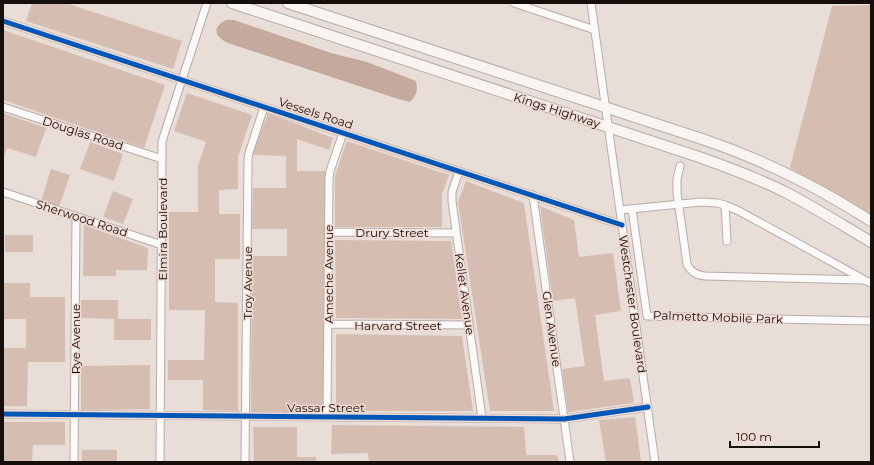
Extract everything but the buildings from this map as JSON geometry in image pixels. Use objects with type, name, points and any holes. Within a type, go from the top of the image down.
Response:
[{"type":"main road","name":"Kings Highway","points":[[232,3],[707,159],[759,180],[808,204],[871,242]]},
{"type":"main road","name":"Kings Highway","points":[[288,3],[606,107],[735,151],[806,183],[871,221]]},
{"type":"street","name":"Elmira Boulevard","points":[[160,462],[162,142],[207,3]]},
{"type":"street","points":[[514,3],[595,30]]},
{"type":"street","name":"Westchester Boulevard","points":[[591,3],[655,462]]},
{"type":"street","name":"Vessels Road","points":[[3,21],[622,224]]},
{"type":"street","name":"Douglas Road","points":[[3,106],[162,159]]},
{"type":"street","name":"Troy Avenue","points":[[245,462],[248,160],[264,107]]},
{"type":"street","name":"Ameche Avenue","points":[[327,417],[329,178],[343,133]]},
{"type":"street","points":[[680,166],[677,179],[677,193],[687,264],[691,271],[697,275],[868,282]]},
{"type":"street","name":"Kellet Avenue","points":[[459,171],[452,192],[452,201],[482,418]]},
{"type":"street","name":"Sherwood Road","points":[[3,192],[162,245]]},
{"type":"street","name":"Glen Avenue","points":[[533,195],[570,462]]},
{"type":"street","points":[[620,210],[701,202],[725,205],[739,211],[868,282]]},
{"type":"street","points":[[725,205],[727,241]]},
{"type":"street","name":"Palmetto Mobile Park","points":[[632,209],[647,316],[871,321]]},
{"type":"street","name":"Rye Avenue","points":[[74,462],[76,216]]},
{"type":"street","name":"Drury Street","points":[[329,232],[456,233]]},
{"type":"street","name":"Harvard Street","points":[[328,324],[469,326]]},
{"type":"street","name":"Vassar Street","points":[[3,414],[564,419],[648,407]]},
{"type":"shaded area","points":[[32,3],[66,3],[182,41],[173,69],[26,21]]},
{"type":"shaded area","points":[[871,5],[871,215],[790,168],[832,6]]},
{"type":"shaded area","points":[[226,20],[234,20],[331,53],[367,62],[416,81],[416,92],[410,102],[228,43],[216,32],[218,26]]},
{"type":"shaded area","points":[[3,30],[165,85],[144,148],[3,100]]},
{"type":"shaded area","points":[[187,93],[252,115],[238,157],[238,189],[219,190],[219,214],[240,214],[240,259],[215,259],[215,302],[238,303],[238,411],[203,410],[203,380],[168,380],[168,360],[204,360],[205,310],[169,310],[169,212],[198,212],[198,166],[206,142],[174,131]]},
{"type":"shaded area","points":[[3,113],[46,128],[36,157],[7,148],[3,159]]},
{"type":"shaded area","points":[[268,113],[333,138],[329,150],[297,139],[297,171],[325,171],[323,412],[251,412],[252,256],[287,256],[287,229],[252,229],[253,188],[286,188],[286,156],[252,155]]},
{"type":"shaded area","points":[[347,141],[449,175],[442,194],[442,227],[335,227],[335,176]]},
{"type":"shaded area","points":[[90,142],[123,154],[114,181],[80,169]]},
{"type":"shaded area","points":[[51,169],[70,175],[59,207],[41,201]]},
{"type":"shaded area","points":[[466,181],[524,203],[554,411],[490,411],[458,202]]},
{"type":"shaded area","points":[[113,191],[133,199],[123,224],[103,217]]},
{"type":"shaded area","points":[[540,206],[574,220],[579,257],[613,253],[621,311],[595,315],[604,381],[630,378],[634,403],[568,412],[562,369],[585,366],[575,298],[553,301]]},
{"type":"shaded area","points":[[84,225],[148,248],[147,270],[116,270],[116,276],[83,276]]},
{"type":"shaded area","points":[[5,235],[33,235],[33,252],[5,252]]},
{"type":"shaded area","points":[[335,240],[451,241],[462,319],[336,318]]},
{"type":"shaded area","points":[[3,283],[30,283],[30,297],[65,297],[65,362],[28,362],[27,406],[3,406],[3,348],[26,348],[26,319],[3,319]]},
{"type":"shaded area","points":[[81,300],[118,300],[118,319],[151,319],[151,340],[114,340],[114,319],[81,318]]},
{"type":"shaded area","points":[[336,334],[462,336],[473,411],[336,411]]},
{"type":"shaded area","points":[[150,365],[150,409],[81,410],[81,366]]},
{"type":"shaded area","points":[[635,417],[641,462],[606,462],[599,420]]},
{"type":"shaded area","points":[[3,422],[65,422],[65,445],[33,445],[32,462],[3,462]]},
{"type":"shaded area","points":[[332,425],[524,427],[526,455],[557,455],[559,462],[369,462],[368,453],[331,454]]},
{"type":"shaded area","points":[[253,427],[297,427],[297,457],[316,457],[316,462],[254,462]]},
{"type":"shaded area","points":[[82,450],[117,450],[117,462],[82,462]]},
{"type":"cycle path","points":[[3,21],[622,225]]},
{"type":"cycle path","points":[[3,414],[564,419],[648,407]]}]
